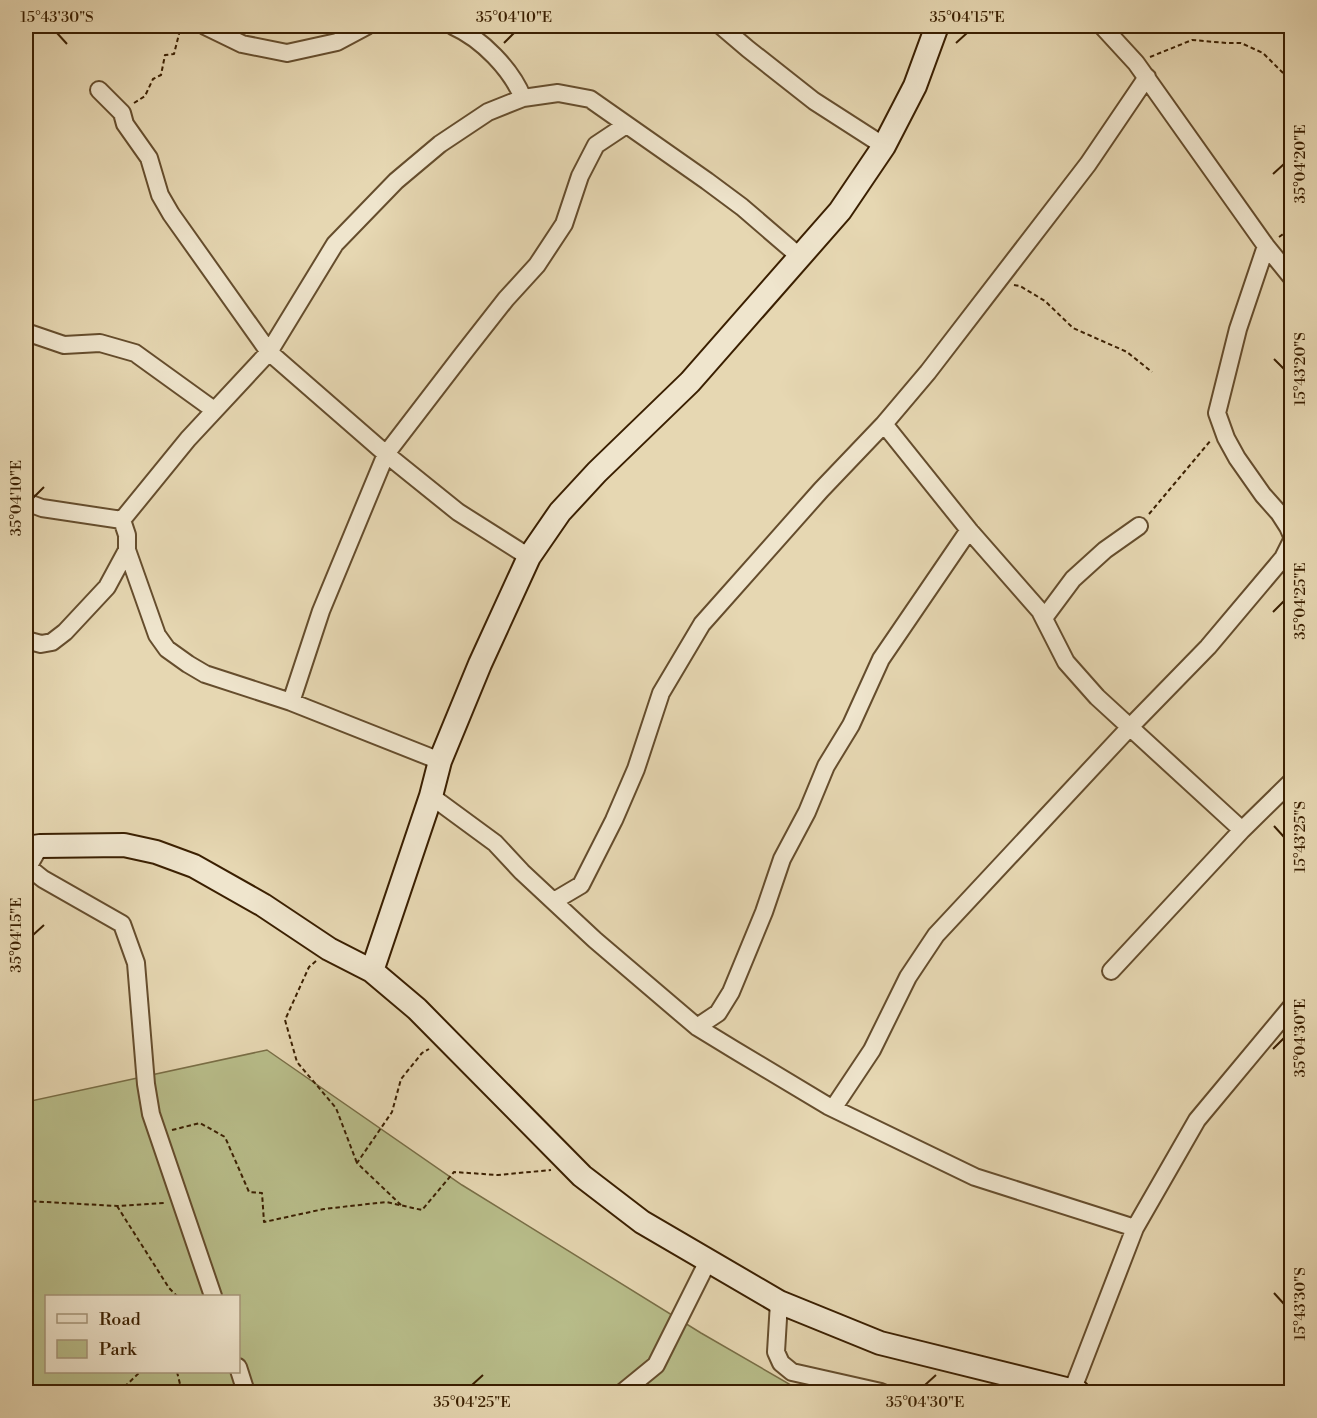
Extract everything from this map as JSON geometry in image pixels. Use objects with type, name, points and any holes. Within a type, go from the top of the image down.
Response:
[{"type":"main road","points":[[372,970],[431,796],[440,761],[480,664],[529,557],[560,512],[690,382],[840,211],[884,146],[915,86],[937,26]]},
{"type":"main road","points":[[33,847],[124,845],[156,852],[194,866],[263,904],[329,949],[372,970],[417,1008],[573,1168],[642,1222],[779,1302],[880,1343],[1075,1392]]},
{"type":"street","points":[[204,26],[242,44],[287,53],[337,42],[367,26]]},
{"type":"street","points":[[721,26],[814,101],[884,146]]},
{"type":"street","points":[[1102,26],[1147,77],[1266,246],[1292,278]]},
{"type":"street","points":[[459,27],[499,60],[517,83],[523,98]]},
{"type":"street","points":[[554,901],[581,885],[614,820],[636,769],[661,693],[702,624],[821,490],[884,424],[928,372],[1088,164],[1147,77]]},
{"type":"street","points":[[99,90],[122,112],[125,124],[149,158],[160,195],[171,214],[268,352],[458,512],[529,557]]},
{"type":"street","points":[[122,520],[214,410],[268,352],[335,244],[396,181],[440,144],[488,112],[523,98],[558,93],[590,99],[742,207],[799,256]]},
{"type":"street","points":[[291,702],[321,611],[387,454],[491,318],[537,265],[564,224],[580,176],[596,145],[626,125]]},
{"type":"street","points":[[834,1107],[872,1050],[908,977],[936,935],[1208,647],[1283,558],[1292,538],[1288,526],[1237,458],[1217,413],[1238,329],[1266,246]]},
{"type":"street","points":[[26,333],[64,345],[100,343],[135,353],[214,410]]},
{"type":"street","points":[[884,424],[969,530],[1044,618],[1066,662],[1096,697],[1242,830]]},
{"type":"street","points":[[26,502],[42,508],[122,520]]},
{"type":"street","points":[[122,520],[127,535],[127,550],[157,635],[167,649],[205,674],[291,702],[440,761]]},
{"type":"street","points":[[1044,618],[1073,579],[1105,550],[1139,526]]},
{"type":"street","points":[[698,1028],[718,1013],[731,992],[764,912],[782,860],[807,812],[826,766],[851,725],[881,659],[969,530]]},
{"type":"street","points":[[26,640],[41,644],[52,642],[65,632],[107,586],[127,550]]},
{"type":"street","points":[[1112,971],[1242,830],[1292,781]]},
{"type":"street","points":[[431,796],[495,843],[595,939],[698,1028],[799,1089],[975,1177],[1135,1228]]},
{"type":"street","points":[[33,847],[28,867],[43,879],[122,924],[135,963],[146,1084],[151,1114],[213,1295]]},
{"type":"street","points":[[1075,1392],[1135,1228],[1197,1120],[1292,1006]]},
{"type":"street","points":[[622,1392],[656,1365],[708,1261]]},
{"type":"street","points":[[779,1302],[776,1352],[781,1363],[792,1372],[881,1392]]},
{"type":"street","points":[[240,1373],[246,1392]]},
{"type":"path","points":[[122,112],[145,96],[153,79],[161,75],[165,55],[174,54],[181,26]]},
{"type":"path","points":[[1136,63],[1192,40],[1241,42],[1263,53],[1292,82]]},
{"type":"path","points":[[997,281],[1020,286],[1045,301],[1073,328],[1127,352],[1152,372]]},
{"type":"path","points":[[1139,526],[1222,426]]},
{"type":"path","points":[[329,949],[309,967],[285,1020],[297,1062],[336,1108],[357,1163],[402,1206]]},
{"type":"path","points":[[357,1163],[392,1112],[401,1079],[422,1053],[448,1040]]},
{"type":"path","points":[[157,1134],[200,1123],[225,1137],[249,1192],[262,1193],[264,1222],[324,1209],[386,1202],[422,1210],[454,1172],[498,1175],[573,1168]]},
{"type":"path","points":[[26,1198],[28,1202],[117,1206],[180,1202]]},
{"type":"path","points":[[117,1206],[169,1288],[176,1295]]},
{"type":"path","points":[[119,1392],[138,1373]]},
{"type":"path","points":[[177,1373],[182,1392]]},
{"type":"green space","points":[[267,1050],[462,1185],[701,1333],[803,1392],[27,1392],[26,1102]]}]
